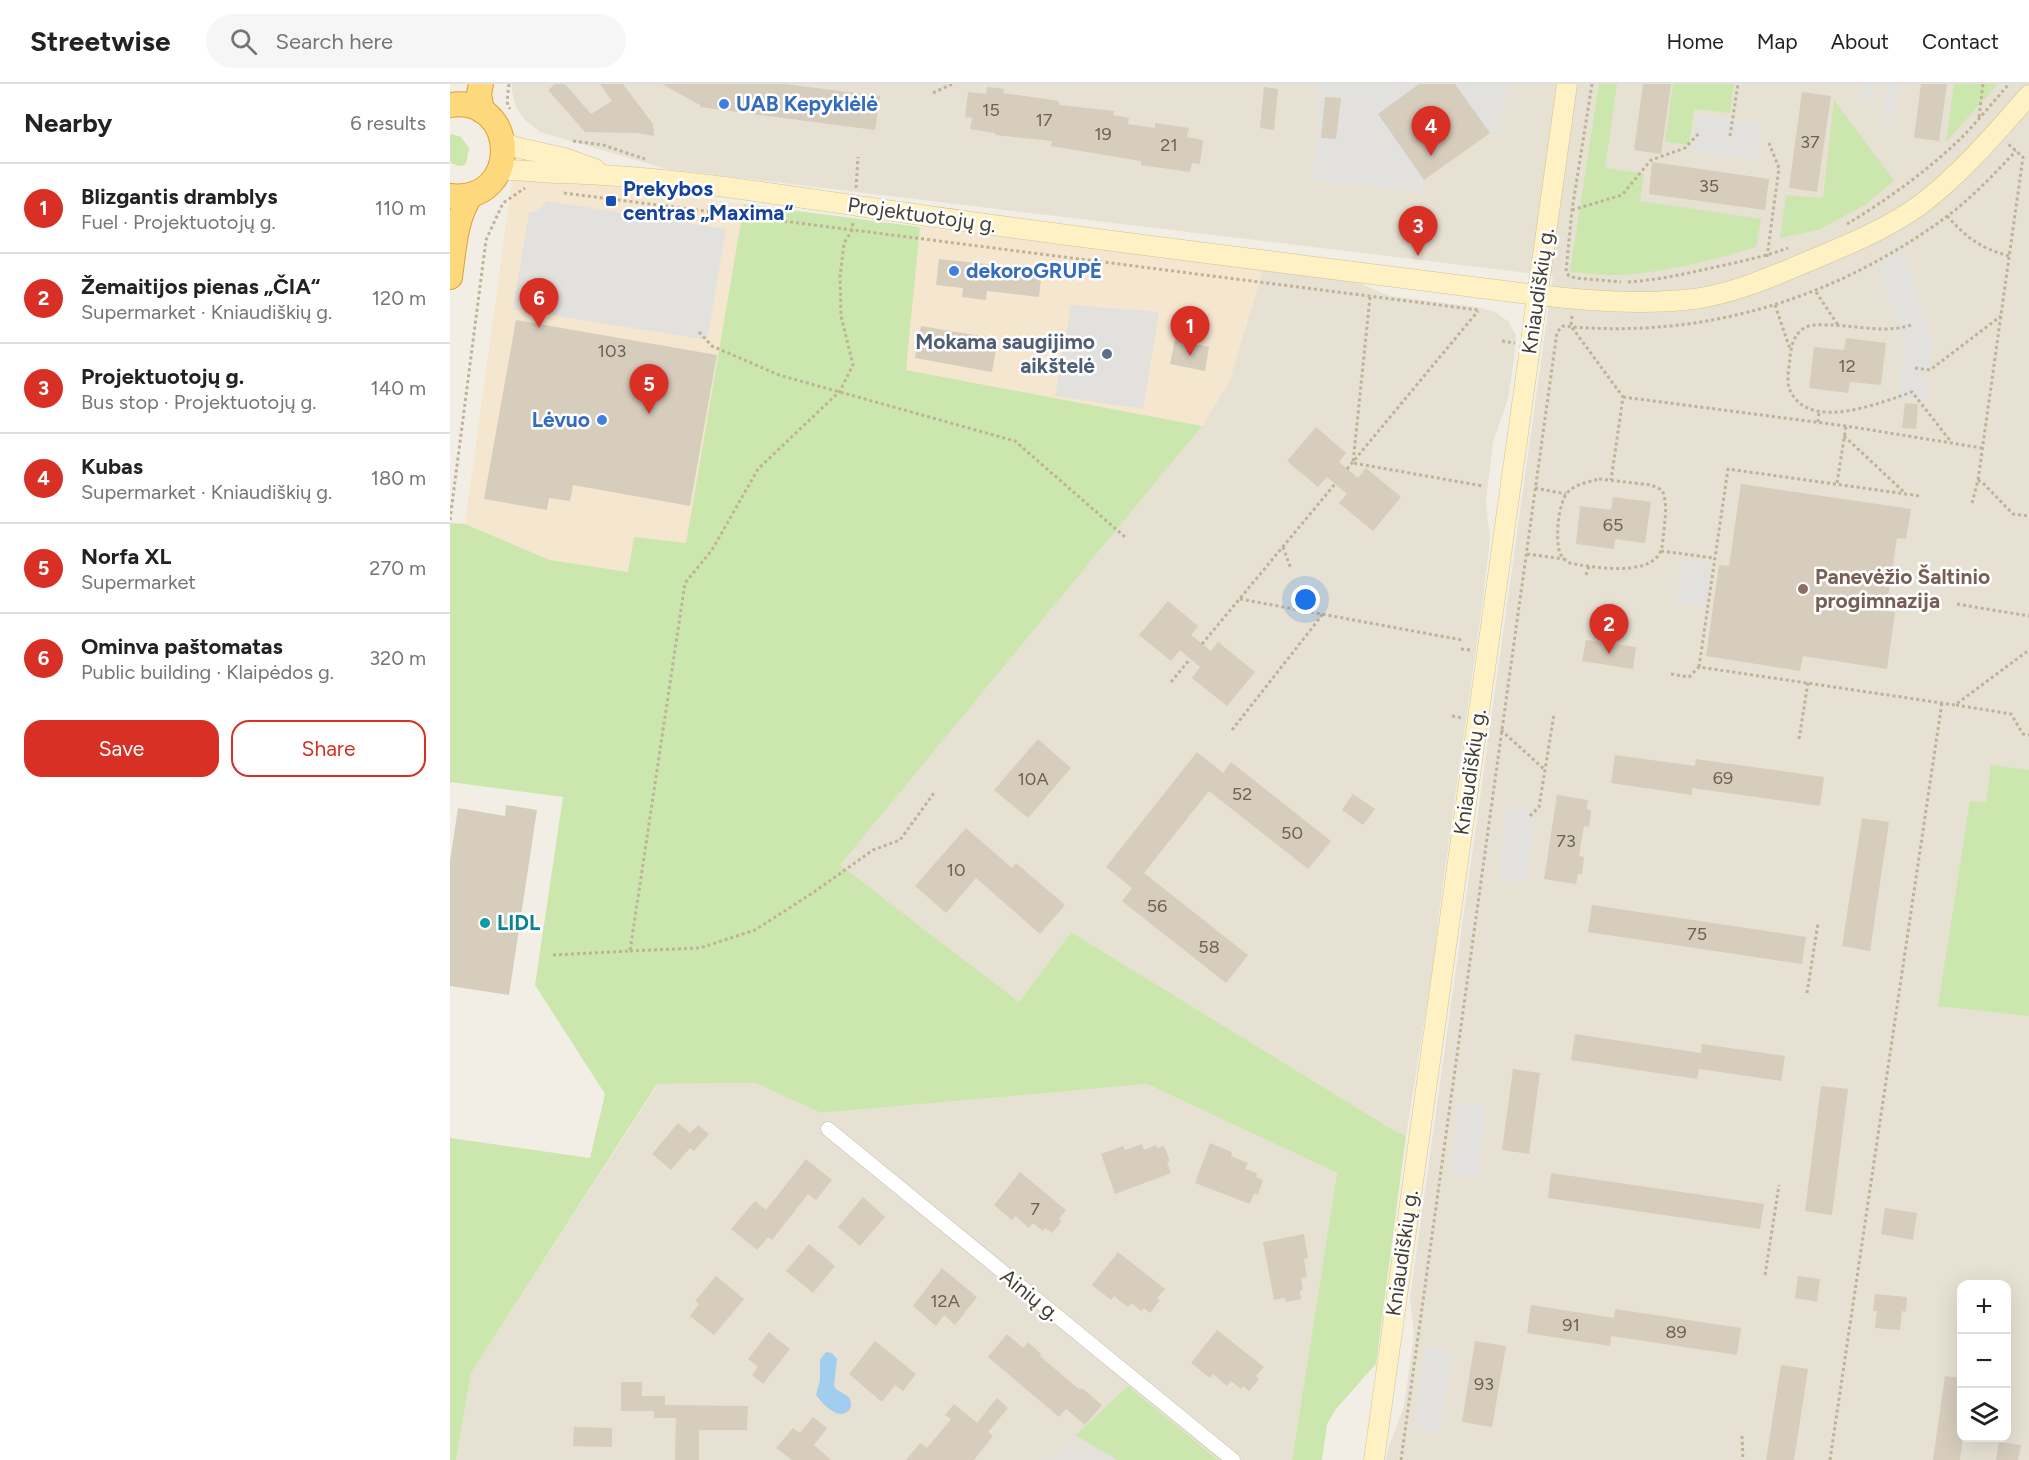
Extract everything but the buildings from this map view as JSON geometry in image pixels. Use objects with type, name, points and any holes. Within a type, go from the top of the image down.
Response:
[{"type":"highway","points":[[481,84],[479,94],[482,111]]},
{"type":"highway","points":[[450,105],[465,105],[482,111],[496,124],[504,152],[500,170],[488,185],[460,195],[460,215],[450,277]]},
{"type":"main road","name":"Kniaudiškių g.","points":[[1374,1460],[1567,84]]},
{"type":"main road","name":"Projektuotojų g.","points":[[500,170],[611,175],[722,186],[923,216],[1538,295],[1654,302],[1720,293],[1774,276],[1870,234],[1919,205],[1956,174],[2029,95]]},
{"type":"main road","name":"Projektuotojų g.","points":[[503,142],[564,158],[611,175]]},
{"type":"street","name":"Ainių g.","points":[[828,1129],[1233,1460]]},
{"type":"path","points":[[509,84],[507,102],[514,117]]},
{"type":"path","points":[[933,93],[952,84]]},
{"type":"path","points":[[1592,84],[1572,210],[1566,272],[1569,276],[1623,282],[1653,280],[1766,256],[1795,246]]},
{"type":"path","points":[[1730,136],[1738,84]]},
{"type":"path","points":[[1979,117],[1983,84]]},
{"type":"path","points":[[1843,226],[1875,208],[1935,162],[1958,141],[2010,84]]},
{"type":"path","points":[[1972,503],[1978,480],[2023,157],[1979,117]]},
{"type":"path","points":[[1572,210],[1622,195],[1651,160],[1685,148],[1700,132]]},
{"type":"path","points":[[563,140],[603,145],[653,162]]},
{"type":"path","points":[[1766,256],[1779,168],[1769,142]]},
{"type":"path","points":[[450,520],[486,240],[502,203],[527,187],[533,188]]},
{"type":"path","points":[[556,192],[1478,310],[1347,469]]},
{"type":"path","points":[[1947,216],[1967,238],[1994,252],[2009,256]]},
{"type":"path","points":[[630,951],[685,583],[712,550],[758,469],[840,391],[853,365],[841,316],[840,276],[844,243],[852,230]]},
{"type":"path","points":[[1815,291],[1838,325]]},
{"type":"path","points":[[1353,462],[1370,297]]},
{"type":"path","points":[[1775,305],[1790,351]]},
{"type":"path","points":[[1915,368],[1930,370],[2001,316]]},
{"type":"path","points":[[1911,325],[1898,330],[1838,325],[1807,326],[1798,333],[1790,351],[1788,382],[1791,394],[1798,401],[1819,411],[1839,412],[1857,410],[1912,392],[1952,443]]},
{"type":"path","points":[[1401,1460],[1557,332],[1563,326],[1571,326],[1623,397],[1611,480]]},
{"type":"path","points":[[699,332],[712,346],[769,371],[917,415],[1015,441],[1125,537]]},
{"type":"path","points":[[1623,397],[1818,422],[1982,448]]},
{"type":"path","points":[[1818,422],[1819,411]]},
{"type":"path","points":[[1837,483],[1846,426]]},
{"type":"path","points":[[1844,436],[1905,493]]},
{"type":"path","points":[[1353,462],[1483,486]]},
{"type":"path","points":[[1671,674],[1689,677],[1699,667],[1728,469],[1920,496]]},
{"type":"path","points":[[1526,554],[1564,559],[1570,563],[1614,570],[1648,563],[1661,551],[1666,507],[1666,499],[1662,490],[1651,485],[1611,480],[1599,480],[1573,488],[1566,494],[1558,525],[1559,550],[1564,559]]},
{"type":"path","points":[[1978,480],[2013,514],[2029,516]]},
{"type":"path","points":[[1202,644],[1335,484]]},
{"type":"path","points":[[1535,488],[1566,494]]},
{"type":"path","points":[[1283,548],[1291,569]]},
{"type":"path","points":[[1661,551],[1714,558]]},
{"type":"path","points":[[1586,575],[1589,566]]},
{"type":"path","points":[[1240,599],[1462,640]]},
{"type":"path","points":[[1957,604],[2029,616]]},
{"type":"path","points":[[1232,730],[1323,614]]},
{"type":"path","points":[[1955,705],[2029,650]]},
{"type":"path","points":[[1171,682],[1190,659]]},
{"type":"path","points":[[1699,667],[2011,714],[2023,734],[2029,735]]},
{"type":"path","points":[[1799,739],[1808,682]]},
{"type":"path","points":[[1830,1460],[1942,702]]},
{"type":"path","points":[[1530,816],[1539,807],[1554,714]]},
{"type":"path","points":[[1501,730],[1545,770]]},
{"type":"path","points":[[553,955],[700,948],[755,930],[873,850],[900,840],[934,793]]},
{"type":"path","points":[[1806,993],[1818,923]]},
{"type":"path","points":[[1765,1275],[1779,1185]]},
{"type":"path","points":[[1742,1437],[1743,1460]]},
{"type":"shaded area","points":[[512,84],[2029,84],[2029,1460],[1386,1460],[1404,1406],[1414,1336],[1410,1298],[1553,276],[667,169],[540,132],[525,120],[516,107]]},
{"type":"shaded area","points":[[1314,84],[1419,84],[1378,114],[1424,180],[1423,192],[1312,180],[1322,94]]},
{"type":"shaded area","points":[[1455,84],[1508,84],[1500,134],[1490,133]]},
{"type":"shaded area","points":[[1864,84],[1874,84],[1871,102],[1861,100]]},
{"type":"shaded area","points":[[1888,84],[1898,84],[1892,122],[1882,121]]},
{"type":"shaded area","points":[[1697,115],[1762,123],[1758,160],[1692,151]]},
{"type":"shaded area","points":[[513,173],[744,204],[686,543],[628,572],[550,560],[465,524]]},
{"type":"shaded area","points":[[547,201],[726,229],[707,340],[513,309],[529,212],[537,211]]},
{"type":"shaded area","points":[[920,227],[1263,269],[1229,382],[1202,426],[905,370]]},
{"type":"shaded area","points":[[1903,250],[1933,343],[1925,402],[1898,400],[1904,348],[1902,333],[1877,265]]},
{"type":"shaded area","points":[[1263,269],[1357,282],[1390,296],[1477,307],[1495,312],[1509,322],[1516,336],[1508,399],[1493,442],[1486,502],[1490,540],[1481,613],[1433,966],[1406,1136],[1071,932],[1019,1002],[839,865],[1202,426],[1229,382]]},
{"type":"shaded area","name":"Mokama saugijimo aikštelė","points":[[1071,305],[1159,312],[1143,409],[1055,396]]},
{"type":"shaded area","points":[[1683,558],[1712,562],[1705,606],[1676,602]]},
{"type":"shaded area","points":[[1507,807],[1535,811],[1525,883],[1498,880]]},
{"type":"shaded area","points":[[755,1083],[821,1113],[1147,1084],[1337,1173],[1292,1460],[1218,1460],[1128,1386],[1061,1447],[1037,1460],[456,1460],[471,1373],[658,1084]]},
{"type":"shaded area","points":[[1458,1102],[1485,1105],[1478,1177],[1451,1174]]},
{"type":"shaded area","points":[[1425,1347],[1453,1351],[1440,1432],[1415,1427]]},
{"type":"shaded area","points":[[1075,1435],[1117,1460],[1037,1460],[1061,1447]]},
{"type":"green space","points":[[1599,84],[1617,84],[1605,168],[1644,174],[1640,201],[1761,219],[1756,247],[1707,261],[1655,271],[1615,275],[1570,272]]},
{"type":"green space","points":[[1673,84],[1734,84],[1730,113],[1694,109],[1689,145],[1665,142]]},
{"type":"green space","points":[[1954,84],[1998,84],[1946,142]]},
{"type":"green space","points":[[1834,100],[1894,181],[1865,205],[1818,230],[1780,238],[1786,195],[1823,198]]},
{"type":"green space","points":[[450,135],[461,137],[469,148],[466,164],[461,166],[450,162]]},
{"type":"green space","points":[[744,204],[920,227],[906,370],[1202,426],[840,865],[1019,1002],[1071,932],[1406,1136],[1376,1364],[1336,1409],[1327,1424],[1322,1460],[1292,1460],[1337,1173],[1147,1084],[821,1113],[755,1083],[657,1084],[471,1373],[456,1460],[450,1460],[450,1138],[590,1158],[605,1094],[535,985],[563,797],[450,782],[450,523],[465,524],[550,560],[628,572],[634,537],[686,543]]},
{"type":"green space","points":[[1991,765],[2029,770],[2029,1016],[1938,1006],[1970,801],[1986,802]]},
{"type":"green space","points":[[1128,1386],[1218,1460],[1117,1460],[1075,1435]]},
{"type":"water","points":[[826,1352],[832,1353],[837,1359],[834,1385],[836,1389],[850,1400],[851,1407],[843,1414],[833,1412],[816,1395],[820,1380],[820,1360]]},
{"type":"place","name":"UAB Kepyklėlė","points":[[724,104]]},
{"type":"place","name":"Kubas","points":[[1431,156]]},
{"type":"place","name":"Prekybos centras „Maxima“","points":[[611,201]]},
{"type":"place","name":"Projektuotojų g.","points":[[1418,256]]},
{"type":"place","name":"dekoroGRUPĖ","points":[[954,271]]},
{"type":"place","name":"Ominva paštomatas","points":[[539,328]]},
{"type":"place","name":"Mokama saugijimo aikštelė","points":[[1107,354]]},
{"type":"place","name":"Blizgantis dramblys","points":[[1190,356]]},
{"type":"place","name":"Norfa XL","points":[[649,414]]},
{"type":"place","name":"Lėvuo","points":[[602,420]]},
{"type":"place","name":"Panevėžio Šaltinio progimnazija","points":[[1803,589]]},
{"type":"place","name":"Žemaitijos pienas „ČIA“","points":[[1609,654]]},
{"type":"place","name":"LIDL","points":[[485,923]]}]
